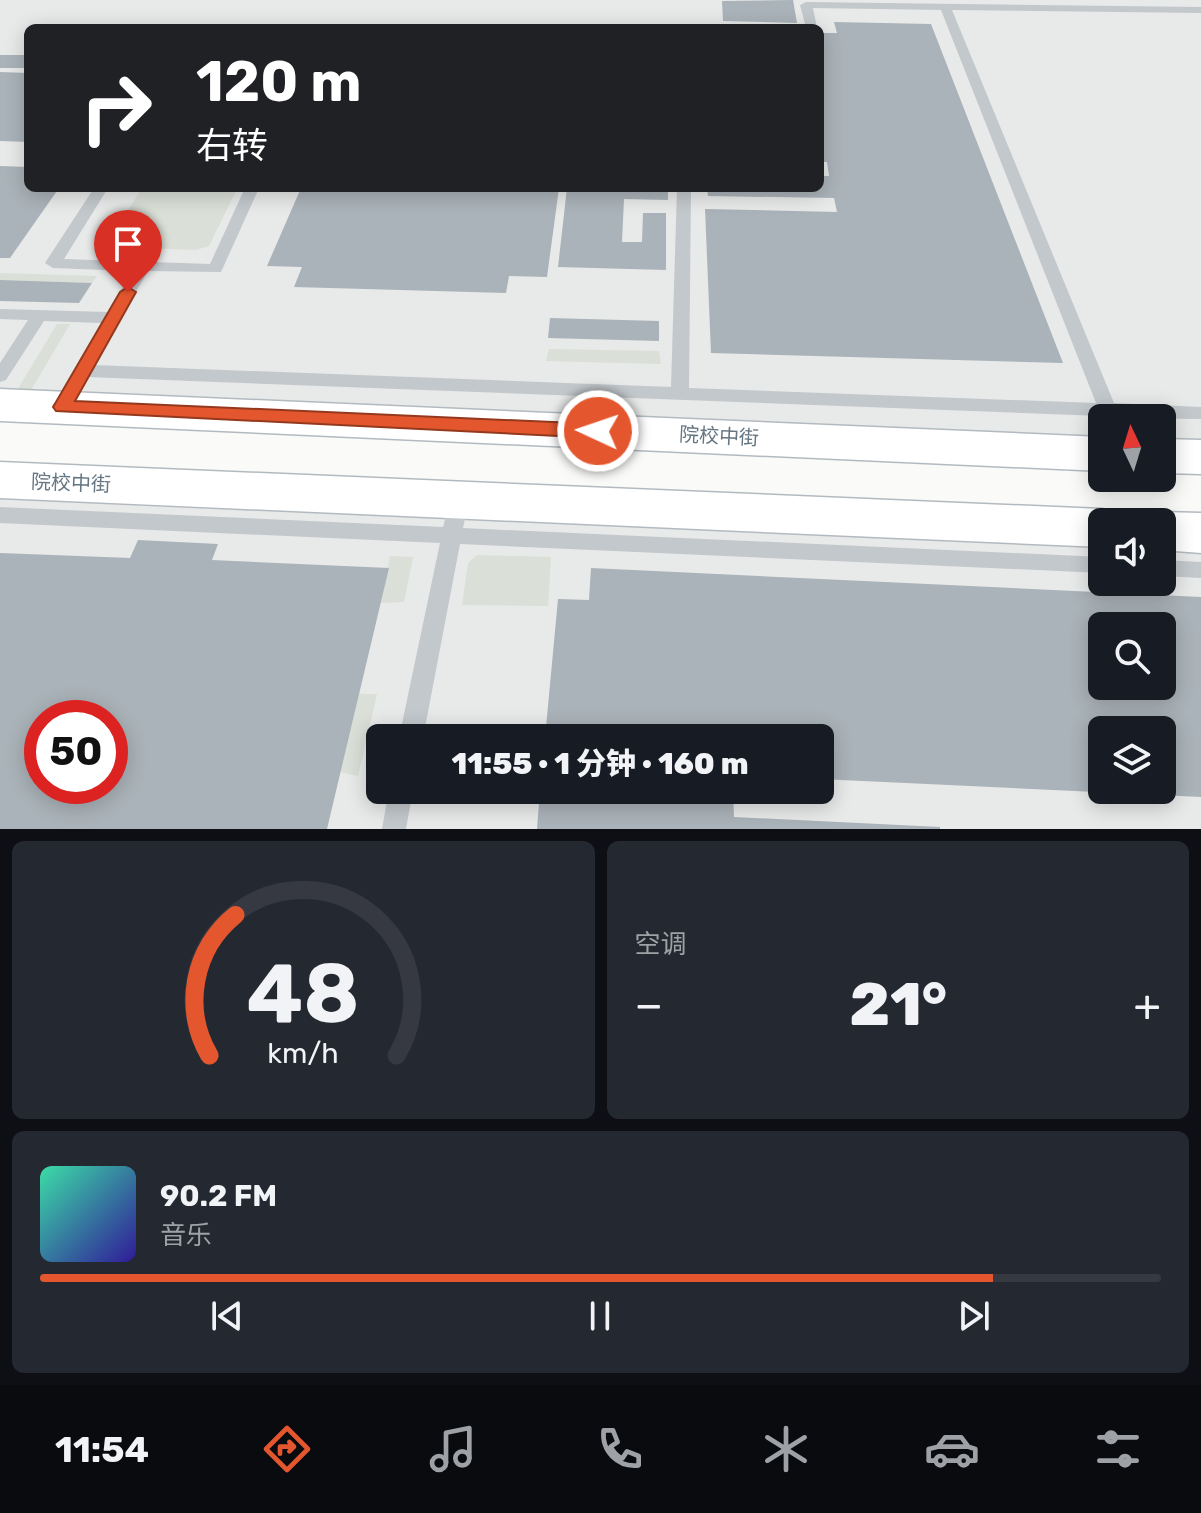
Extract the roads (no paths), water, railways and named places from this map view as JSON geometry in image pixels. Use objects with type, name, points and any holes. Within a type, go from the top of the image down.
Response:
[{"type":"main road","name":"院校中街","points":[[0,405],[73,389],[1088,453]]},
{"type":"main road","points":[[1176,456],[1201,457]]},
{"type":"main road","name":"院校中街","points":[[0,480],[454,518],[1088,528]]},
{"type":"main road","points":[[1176,532],[1201,533]]},
{"type":"lane","points":[[811,24],[806,5],[1201,10]]},
{"type":"lane","points":[[945,7],[1106,404]]},
{"type":"lane","points":[[98,192],[53,263],[215,269],[250,192]]},
{"type":"lane","points":[[680,394],[684,192]]},
{"type":"lane","points":[[143,266],[73,389],[680,394],[1088,413]]},
{"type":"lane","points":[[0,314],[114,318]]},
{"type":"lane","points":[[0,376],[40,315]]},
{"type":"lane","points":[[1176,413],[1201,413]]},
{"type":"lane","points":[[0,515],[454,518],[1088,564]]},
{"type":"lane","points":[[414,724],[454,518]]},
{"type":"lane","points":[[1176,569],[1201,570]]},
{"type":"lane","points":[[394,829],[398,804]]}]
